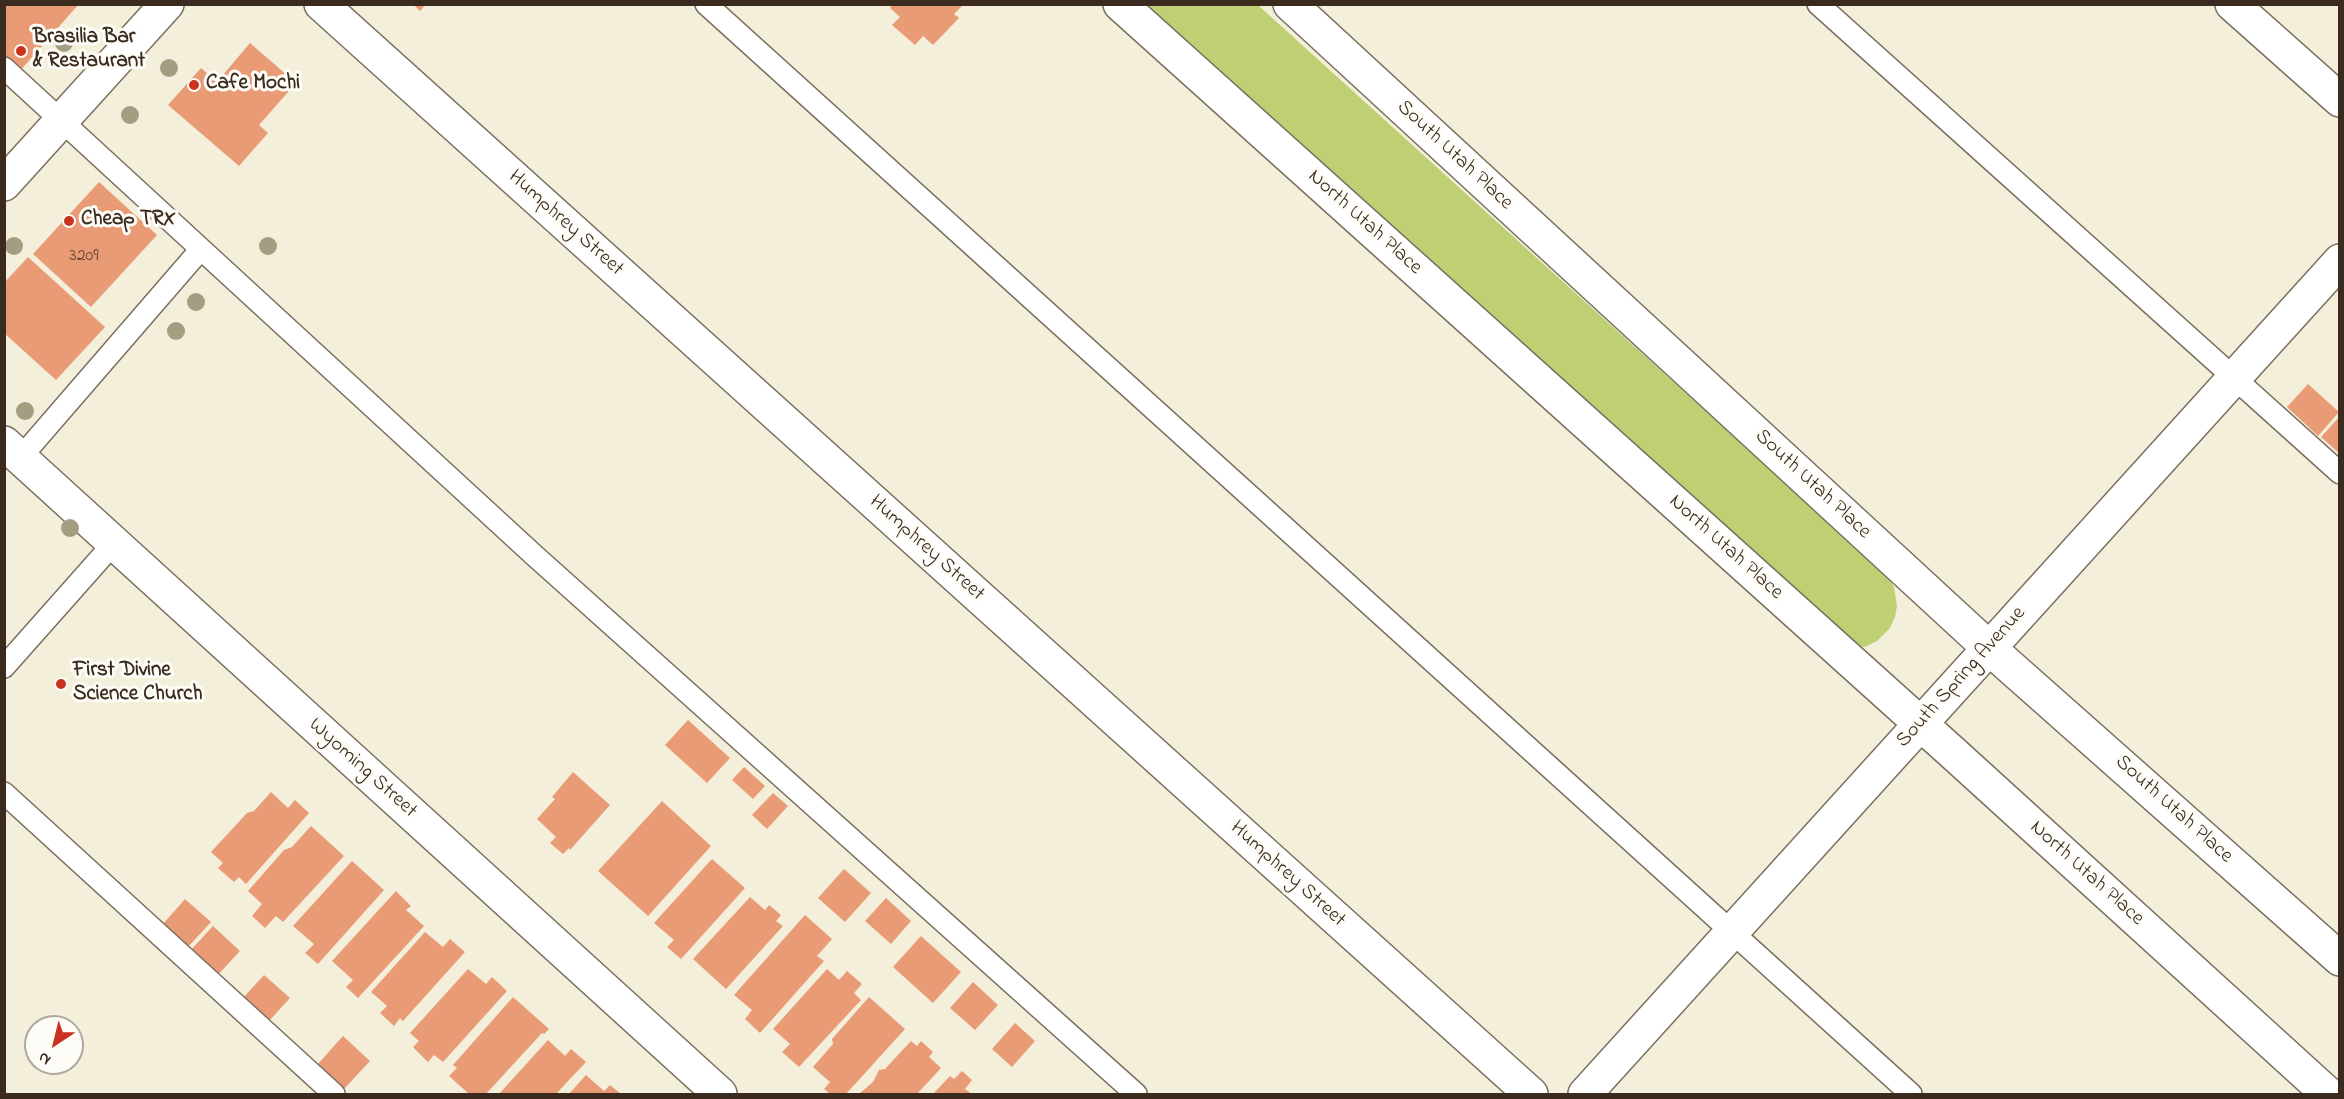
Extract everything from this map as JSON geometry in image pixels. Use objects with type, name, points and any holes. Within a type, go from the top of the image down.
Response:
[{"type":"street","points":[[4,184],[167,4]]},
{"type":"street","name":"Humphrey Street","points":[[321,4],[1531,1095]]},
{"type":"street","name":"North Utah Place","points":[[1120,4],[1920,724],[2328,1095]]},
{"type":"street","name":"South Utah Place","points":[[1290,4],[1989,648],[2340,959]]},
{"type":"street","points":[[2232,4],[2340,100]]},
{"type":"street","name":"South Spring Avenue","points":[[1585,1095],[2340,261]]},
{"type":"street","name":"Wyoming Street","points":[[13,450],[720,1095]]},
{"type":"lane","points":[[706,4],[1911,1095]]},
{"type":"lane","points":[[1818,4],[2340,473]]},
{"type":"lane","points":[[4,68],[535,556],[1136,1095]]},
{"type":"lane","points":[[13,450],[201,249]]},
{"type":"lane","points":[[4,667],[114,543]]},
{"type":"lane","points":[[4,793],[334,1095]]},
{"type":"green space","points":[[1143,5],[1258,5],[1884,573],[1894,587],[1897,606],[1890,628],[1877,641],[1865,647],[1846,643]]},
{"type":"building","points":[[4,4],[79,4],[19,72],[4,58]]},
{"type":"building","points":[[413,4],[426,4],[420,11]]},
{"type":"building","points":[[893,4],[964,4],[954,14],[959,18],[933,45],[923,36],[915,45],[892,25],[900,17],[890,8]]},
{"type":"building","points":[[250,43],[296,83],[259,125],[268,133],[239,166],[168,105],[201,68],[217,82]]},
{"type":"building","points":[[99,182],[157,235],[91,307],[33,254]]},
{"type":"building","points":[[28,257],[105,327],[56,380],[4,333],[4,283]]},
{"type":"building","points":[[2308,384],[2339,412],[2318,436],[2287,407]]},
{"type":"building","points":[[2340,416],[2340,454],[2321,437]]},
{"type":"building","points":[[688,720],[730,758],[707,783],[665,745]]},
{"type":"building","points":[[744,767],[765,786],[753,799],[732,780]]},
{"type":"building","points":[[573,772],[610,805],[570,850],[569,848],[563,854],[550,843],[556,837],[537,819],[555,799],[552,797]]},
{"type":"building","points":[[271,792],[288,808],[295,800],[309,813],[246,884],[239,877],[234,882],[218,868],[223,863],[211,852],[247,813],[254,811]]},
{"type":"building","points":[[773,793],[788,806],[767,829],[752,815]]},
{"type":"building","points":[[662,801],[711,846],[648,916],[598,871]]},
{"type":"building","points":[[311,826],[344,856],[283,922],[276,916],[265,928],[252,916],[262,904],[248,891],[284,850],[292,847]]},
{"type":"building","points":[[712,859],[745,888],[681,959],[667,947],[674,940],[654,923]]},
{"type":"building","points":[[352,861],[384,890],[318,964],[305,953],[314,944],[293,926]]},
{"type":"building","points":[[844,869],[871,893],[845,922],[818,898]]},
{"type":"building","points":[[396,891],[411,906],[406,910],[424,926],[358,998],[346,987],[353,980],[332,961]]},
{"type":"building","points":[[750,897],[765,910],[769,905],[781,915],[776,921],[783,926],[726,989],[693,959]]},
{"type":"building","points":[[886,898],[911,921],[891,944],[865,921]]},
{"type":"building","points":[[185,899],[211,922],[188,947],[163,924]]},
{"type":"building","points":[[805,915],[832,939],[817,956],[824,961],[760,1033],[745,1019],[752,1010],[734,995]]},
{"type":"building","points":[[213,926],[240,951],[216,977],[189,952]]},
{"type":"building","points":[[425,932],[443,947],[450,939],[465,952],[403,1021],[400,1018],[394,1026],[380,1013],[387,1006],[371,992]]},
{"type":"building","points":[[921,936],[961,972],[933,1003],[893,967]]},
{"type":"building","points":[[468,969],[486,984],[492,977],[507,991],[443,1062],[434,1055],[428,1062],[413,1047],[419,1041],[410,1033]]},
{"type":"building","points":[[827,969],[839,980],[847,971],[862,984],[854,993],[861,1000],[799,1067],[782,1052],[790,1044],[773,1029]]},
{"type":"building","points":[[264,975],[290,998],[269,1021],[243,998]]},
{"type":"building","points":[[973,982],[998,1005],[975,1030],[950,1008]]},
{"type":"building","points":[[513,997],[549,1029],[544,1034],[542,1033],[486,1094],[469,1094],[449,1076],[457,1068],[453,1065]]},
{"type":"building","points":[[869,997],[905,1029],[846,1094],[830,1094],[824,1089],[830,1082],[813,1067],[833,1044],[832,1039]]},
{"type":"building","points":[[1015,1023],[1035,1041],[1012,1067],[992,1049]]},
{"type":"building","points":[[343,1036],[370,1061],[344,1089],[317,1065]]},
{"type":"building","points":[[548,1040],[565,1056],[571,1049],[586,1062],[556,1094],[499,1094]]},
{"type":"building","points":[[911,1041],[917,1046],[921,1041],[933,1052],[929,1057],[941,1068],[917,1094],[859,1094],[873,1082],[879,1070],[885,1069]]},
{"type":"building","points":[[962,1071],[972,1080],[965,1089],[972,1094],[933,1094],[950,1076],[954,1079]]},
{"type":"building","points":[[586,1075],[604,1091],[610,1085],[621,1094],[569,1094]]},
{"type":"place","name":"Brasilia Bar & Restaurant","points":[[21,51]]},
{"type":"place","name":"Cafe Mochi","points":[[194,85]]},
{"type":"place","name":"Cheap TRX","points":[[69,221]]},
{"type":"place","name":"First Divine Science Church","points":[[61,684]]}]
